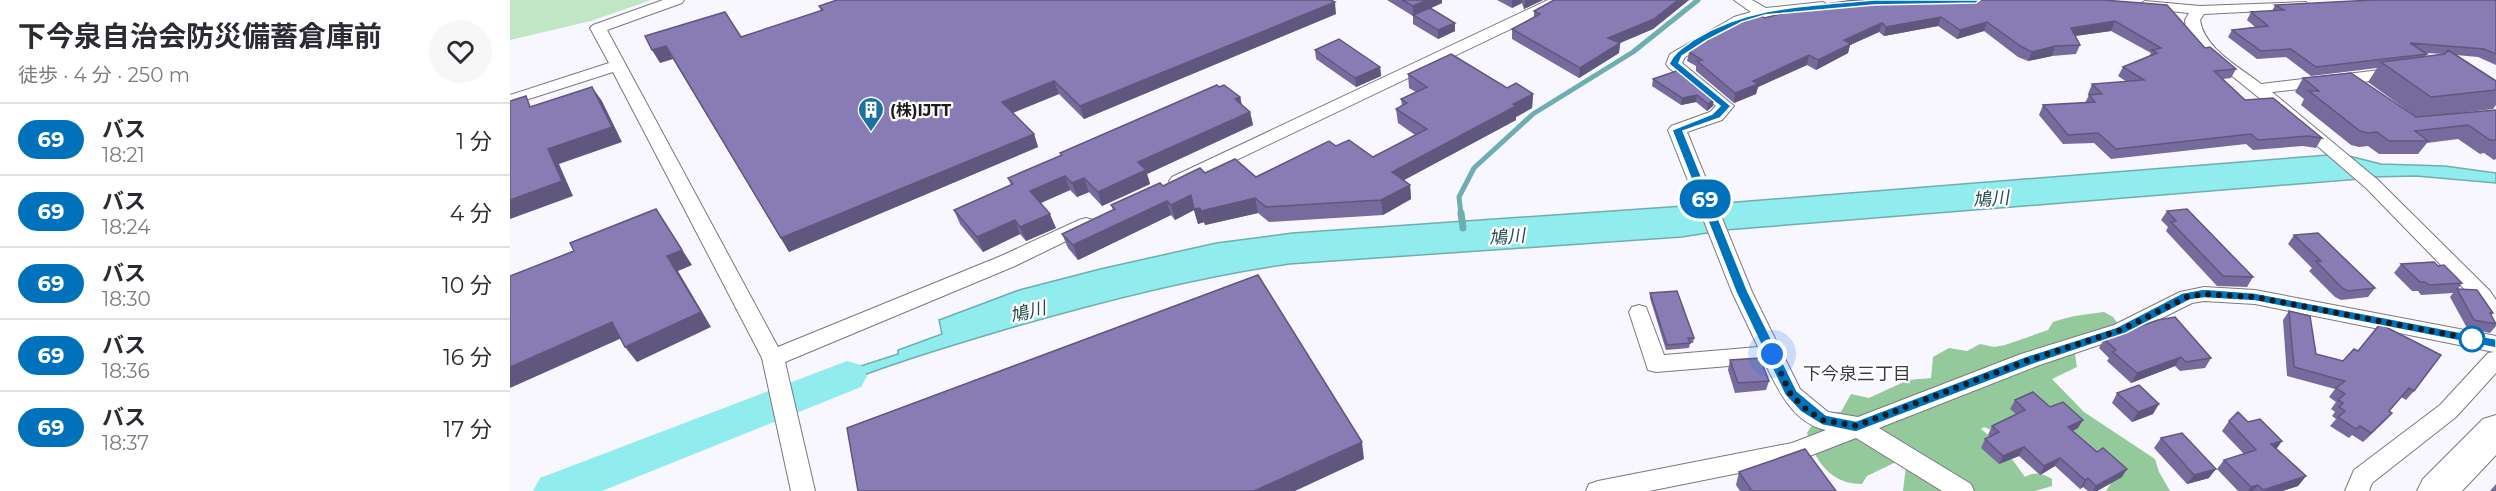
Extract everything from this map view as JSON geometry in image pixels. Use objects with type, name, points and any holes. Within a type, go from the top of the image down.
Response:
[{"type":"main road","points":[[2437,491],[2496,430]]},
{"type":"street","points":[[677,0],[598,28],[773,358],[803,491]]},
{"type":"street","points":[[1160,189],[1560,0]]},
{"type":"street","points":[[1741,0],[1764,13]]},
{"type":"street","points":[[1962,491],[1856,426],[1822,420],[1791,395],[1742,292],[1677,130],[1716,116],[1726,106],[1674,64],[1678,54],[1739,20],[1764,13],[1874,2],[1976,0]]},
{"type":"street","points":[[2177,0],[2196,9]]},
{"type":"street","points":[[2130,3],[2196,9],[2312,4]]},
{"type":"street","points":[[2196,9],[2192,20],[2194,33],[2205,47],[2372,184],[2483,296],[2496,317]]},
{"type":"street","points":[[510,100],[617,66]]},
{"type":"street","points":[[2258,89],[2414,71]]},
{"type":"street","points":[[2349,80],[2367,93]]},
{"type":"street","points":[[773,358],[1008,261],[1106,215]]},
{"type":"street","points":[[1598,491],[1794,452],[2029,360],[2121,330],[2187,297],[2204,294],[2255,297],[2496,344]]},
{"type":"street","points":[[1639,312],[1656,364],[1772,354]]},
{"type":"street","points":[[2357,491],[2363,477],[2448,411],[2496,359]]},
{"type":"green space","points":[[510,0],[651,0],[591,21],[510,40]]},
{"type":"green space","points":[[2104,312],[2113,317],[2118,324],[2075,354],[2077,367],[2052,379],[2084,412],[2155,459],[2159,472],[2170,491],[2106,491],[2113,480],[1984,427],[1981,429],[2012,454],[2012,459],[2025,477],[2036,473],[2042,474],[2052,479],[2052,486],[2035,491],[1903,491],[1906,466],[1896,462],[1867,476],[1862,484],[1851,483],[1833,475],[1814,453],[1807,433],[1821,416],[1841,412],[1851,394],[1869,398],[1908,380],[1931,378],[1933,357],[1949,348],[1967,351],[1980,344],[1994,347],[2005,345],[2048,330],[2053,322]]},
{"type":"water","points":[[2328,155],[2361,179],[1726,230],[1682,237],[1290,264],[1255,269],[1116,299],[1048,317],[908,360],[806,398],[802,385],[898,354],[898,350],[942,334],[939,320],[1019,290],[1216,243],[1292,233],[1698,205]]},
{"type":"water","points":[[2349,156],[2381,164],[2445,166],[2496,173],[2496,183],[2416,176],[2373,177]]},
{"type":"building","name":"(株)IJTT","points":[[837,0],[1331,0],[1335,2],[1080,106],[1054,81],[1002,102],[1034,134],[781,238],[666,46],[652,50],[645,36],[725,12],[741,37],[823,10],[819,6]]},
{"type":"building","points":[[1402,0],[1427,0],[1413,6]]},
{"type":"building","points":[[1554,0],[1678,0],[1654,19],[1608,38],[1620,43],[1580,68],[1512,29],[1540,14],[1534,11]]},
{"type":"building","points":[[1877,0],[1883,5],[1909,0],[2103,0],[2167,5],[2205,48],[2210,47],[2236,69],[2214,71],[2245,100],[2273,98],[2322,138],[2309,136],[2258,140],[2251,134],[2116,149],[2098,133],[2068,135],[2043,105],[2095,102],[2089,95],[2102,94],[2092,84],[2144,80],[2123,67],[2157,53],[2152,50],[2161,48],[2115,21],[2071,28],[2080,45],[2055,46],[2032,52],[1987,22],[1960,30],[1941,17],[1886,27],[1882,23],[1844,40],[1851,44],[1818,60],[1809,55],[1753,81],[1758,84],[1735,93],[1697,61],[1702,60],[1689,52],[1693,47],[1708,40],[1705,39],[1721,30],[1761,16],[1765,18],[1805,7],[1848,1]]},
{"type":"building","points":[[2373,0],[2496,0],[2496,54],[2484,49],[2410,43],[2427,54],[2316,67],[2291,49],[2261,51],[2232,30],[2268,26],[2251,12],[2284,10],[2275,5]]},
{"type":"building","points":[[1430,8],[1455,23],[1438,30],[1413,15]]},
{"type":"building","points":[[1339,39],[1380,67],[1355,78],[1315,50]]},
{"type":"building","points":[[2448,50],[2496,81],[2496,90],[2431,97],[2381,62],[2445,54]]},
{"type":"building","points":[[1451,54],[1507,88],[1516,83],[1533,94],[1513,104],[1516,106],[1392,172],[1410,185],[1381,200],[1266,207],[1255,198],[1201,211],[1200,208],[1194,209],[1191,195],[1171,205],[1167,201],[1073,245],[1062,234],[1115,209],[1111,205],[1160,183],[1163,186],[1200,168],[1205,173],[1235,159],[1256,177],[1329,141],[1336,146],[1349,140],[1373,157],[1427,129],[1396,109],[1407,103],[1401,99],[1427,87],[1408,74]]},
{"type":"building","points":[[1679,70],[1714,99],[1708,104],[1697,95],[1682,98],[1653,79]]},
{"type":"building","points":[[2351,73],[2416,117],[2496,110],[2496,140],[2490,140],[2468,125],[2415,131],[2428,141],[2389,141],[2377,132],[2360,131],[2309,91],[2319,91],[2303,78]]},
{"type":"building","points":[[1217,85],[1219,87],[1224,85],[1240,97],[1235,99],[1250,112],[1138,162],[1146,170],[1098,192],[1084,178],[1072,183],[1065,176],[1030,191],[1050,214],[1020,227],[1015,220],[977,237],[954,210],[1013,184],[1008,178],[1062,155],[1060,153]]},
{"type":"building","points":[[592,87],[612,127],[548,149],[562,181],[510,200],[510,101],[526,96],[530,107]]},
{"type":"building","points":[[656,209],[682,250],[667,256],[701,312],[625,347],[612,322],[510,367],[510,276],[574,251],[570,243]]},
{"type":"building","points":[[2187,209],[2253,277],[2223,276],[2171,222],[2176,221],[2167,211]]},
{"type":"building","points":[[2318,233],[2375,288],[2348,291],[2342,288],[2316,261],[2321,261],[2294,235]]},
{"type":"building","points":[[2434,262],[2438,266],[2444,265],[2462,283],[2429,285],[2420,282],[2401,264]]},
{"type":"building","points":[[1258,275],[1362,442],[1254,491],[858,491],[847,428]]},
{"type":"building","points":[[2457,289],[2477,290],[2493,313],[2490,313],[2496,324],[2474,320]]},
{"type":"building","points":[[1677,291],[1694,338],[1688,338],[1690,343],[1667,345],[1650,293]]},
{"type":"building","points":[[2289,311],[2310,316],[2316,354],[2343,361],[2354,349],[2358,351],[2380,324],[2441,355],[2414,391],[2409,388],[2389,411],[2392,413],[2371,433],[2360,426],[2356,429],[2338,417],[2345,411],[2339,407],[2343,403],[2338,400],[2345,394],[2336,388],[2345,381],[2294,367]]},
{"type":"building","points":[[2175,317],[2211,358],[2186,362],[2181,357],[2137,373],[2113,352],[2116,350],[2104,339],[2158,320]]},
{"type":"building","points":[[1760,358],[1769,381],[1738,383],[1730,360]]},
{"type":"building","points":[[2139,385],[2159,404],[2138,412],[2117,393]]},
{"type":"building","points":[[2033,392],[2050,407],[2063,402],[2083,420],[2068,427],[2097,452],[2103,448],[2127,469],[2096,486],[2088,478],[2085,480],[2060,458],[2044,466],[2024,447],[2003,456],[1985,439],[1999,432],[1992,426],[2025,410],[2015,400]]},
{"type":"building","points":[[2238,412],[2248,422],[2260,419],[2282,441],[2271,444],[2306,476],[2263,490],[2258,485],[2251,487],[2224,460],[2256,450],[2229,421]]},
{"type":"building","points":[[2182,433],[2216,469],[2194,475],[2161,438]]},
{"type":"building","points":[[1805,449],[1836,491],[1752,491],[1739,472]]},
{"type":"waterway","points":[[1461,215],[1459,197],[1474,168],[1533,114],[1633,52],[1698,0]]},
{"type":"waterway","points":[[1461,213],[1463,228]]},
{"type":"waterway","name":"鳩川","points":[[555,491],[847,376]]},
{"type":"bus line","name":"69","points":[[1976,0],[1874,2],[1764,13],[1739,20],[1704,38],[1678,54],[1674,64],[1693,77],[1726,106],[1716,116],[1677,130],[1742,292],[1791,395],[1822,420],[1856,426],[2029,360],[2121,330],[2187,297],[2204,294],[2255,297],[2496,344]]},
{"type":"place","name":"(株)IJTT","points":[[871,133]]},
{"type":"district","name":"下今泉三丁目","points":[[1857,374]]},
{"type":"route","points":[[1772,354],[1791,395],[1806,409],[1822,420],[1856,426],[2029,360],[2121,330],[2187,297],[2204,294],[2255,297],[2472,339]]}]
